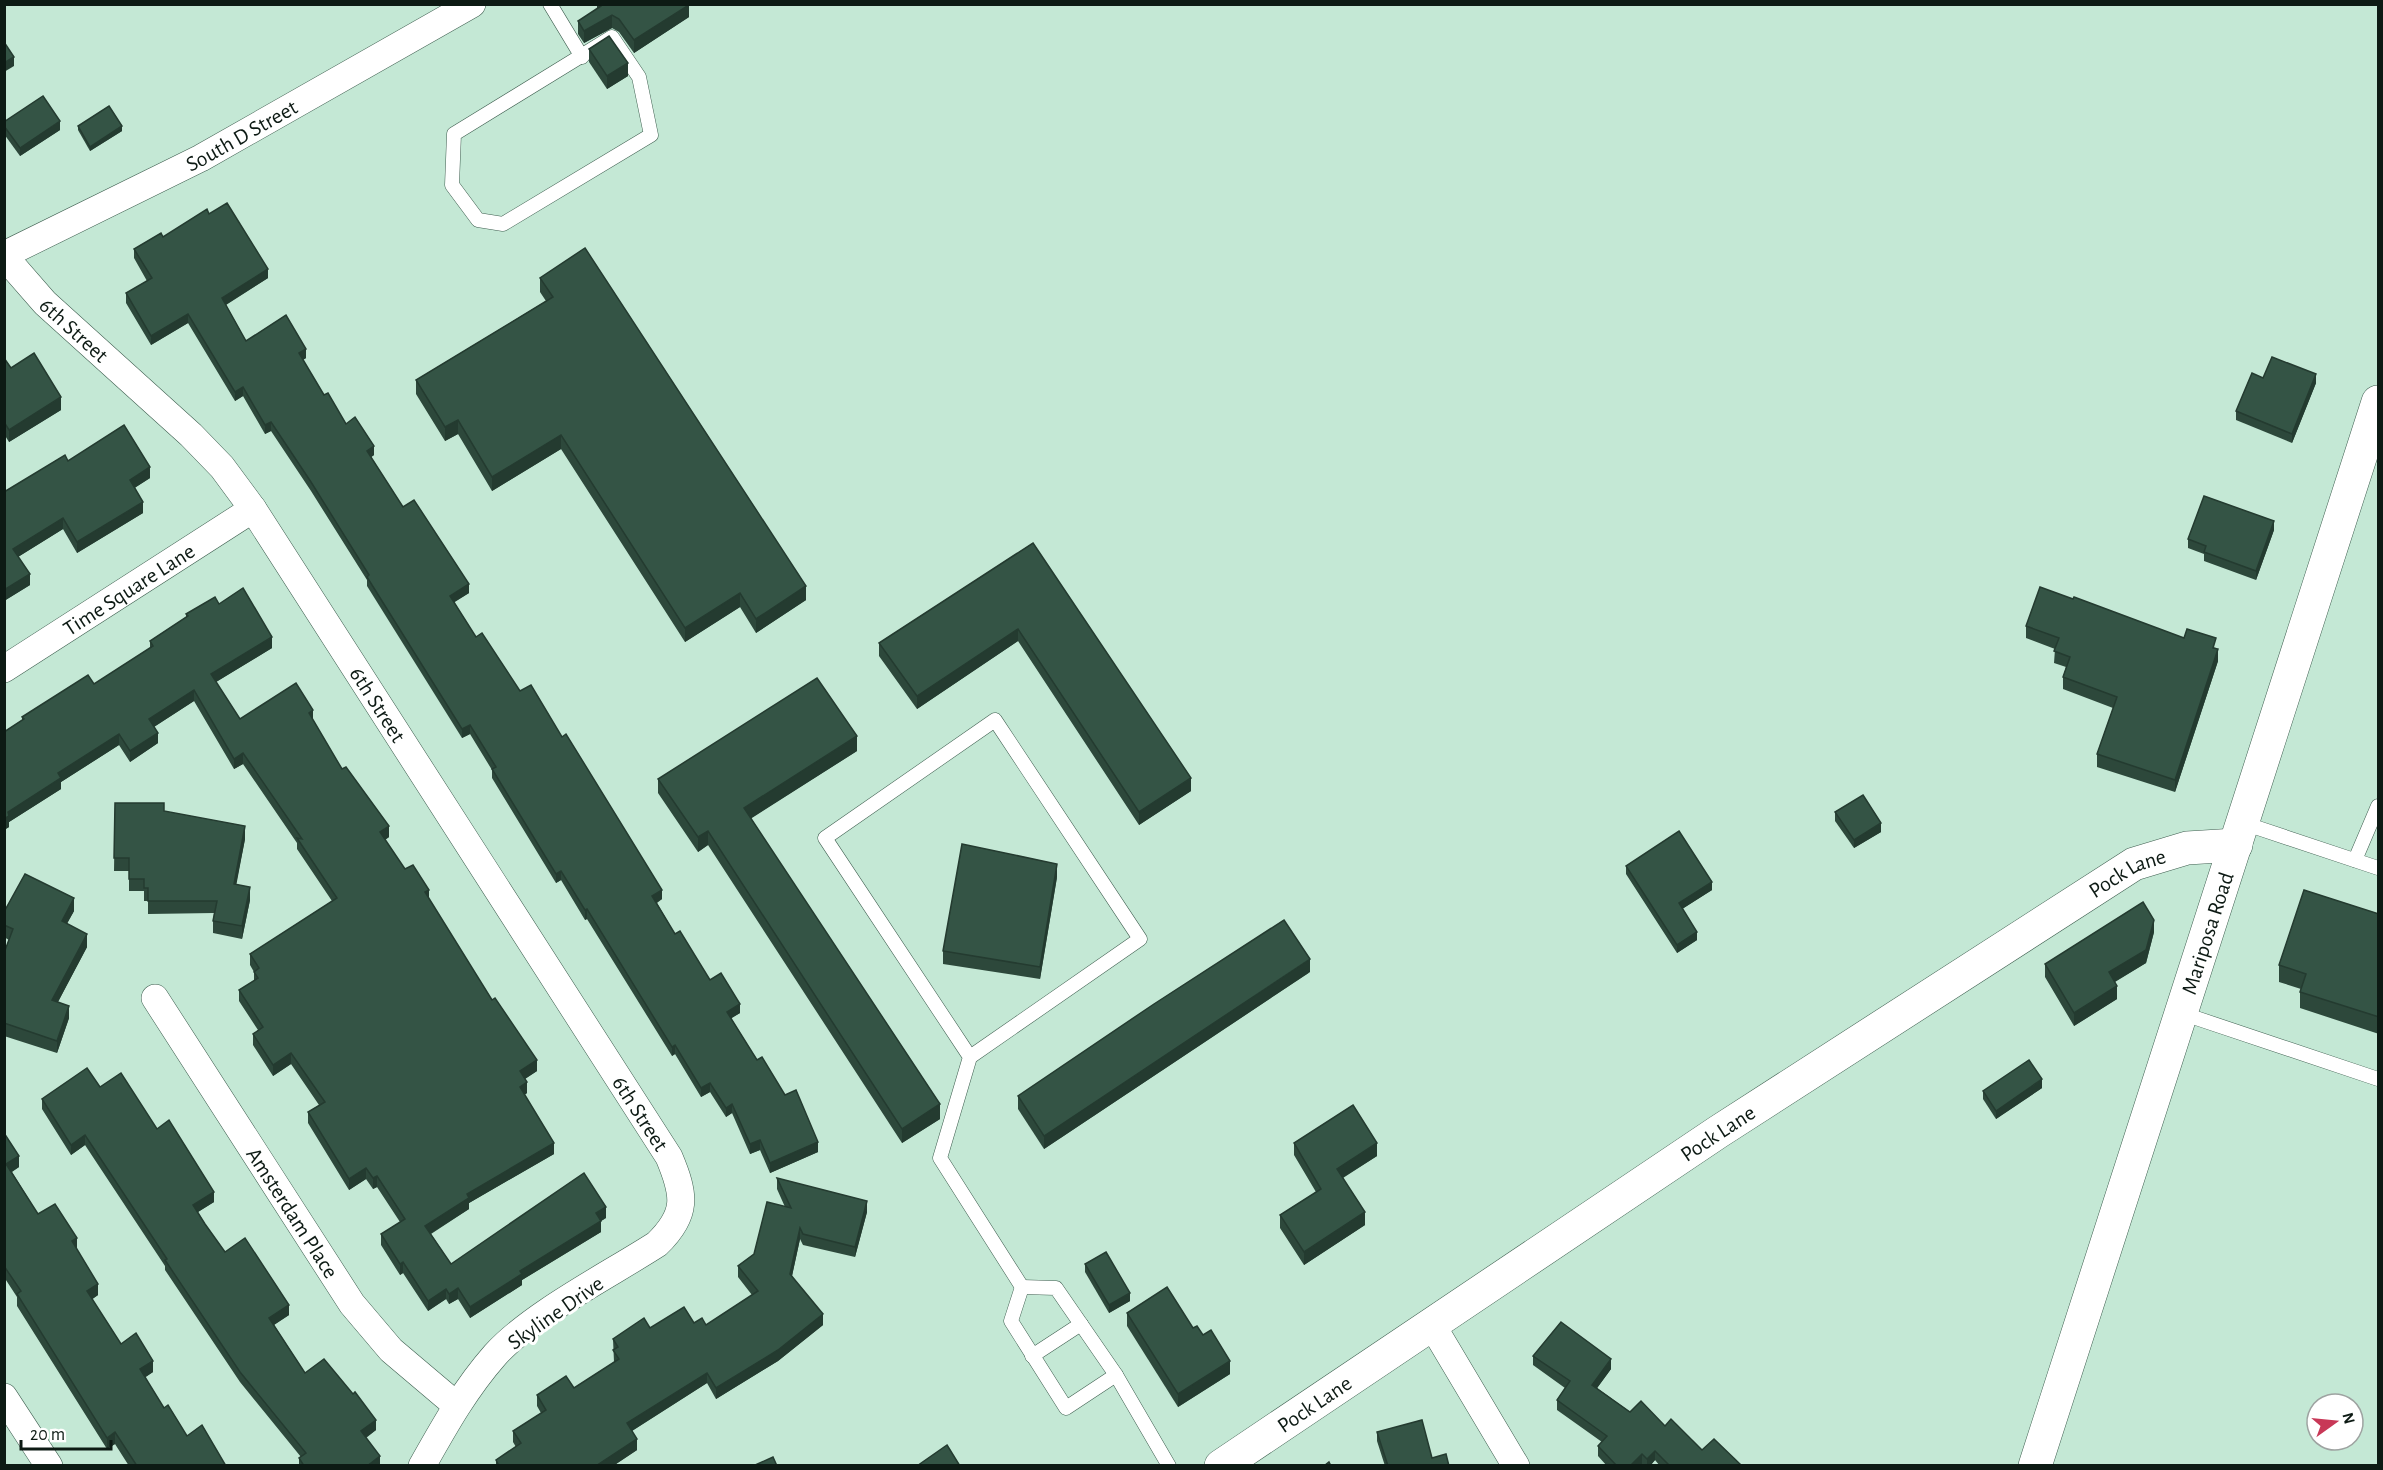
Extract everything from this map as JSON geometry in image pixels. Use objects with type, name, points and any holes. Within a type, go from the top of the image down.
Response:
[{"type":"street","name":"South D Street","points":[[4,256],[201,158],[472,4]]},
{"type":"street","name":"6th Street","points":[[4,256],[45,303],[191,435],[222,467],[253,509],[669,1158],[679,1181],[682,1205]]},
{"type":"street","name":"Mariposa Road","points":[[2035,1466],[2379,402]]},
{"type":"street","name":"Time Square Lane","points":[[4,669],[253,509]]},
{"type":"street","name":"Pock Lane","points":[[1221,1466],[1708,1139],[2134,864],[2239,834]]},
{"type":"street","name":"Amsterdam Place","points":[[155,998],[352,1304],[391,1350],[456,1404]]},
{"type":"street","name":"Skyline Drive","points":[[422,1466],[456,1404],[496,1354],[534,1322],[657,1244],[673,1228],[682,1205]]},
{"type":"street","points":[[1432,1325],[1516,1466]]},
{"type":"street","points":[[4,1397],[49,1466]]},
{"type":"lane","points":[[550,4],[582,57]]},
{"type":"lane","points":[[612,37],[639,77],[651,135],[503,224],[478,220],[452,184],[454,134],[582,57],[612,37]]},
{"type":"lane","points":[[970,1057],[825,838],[995,720],[1140,939],[970,1057],[940,1158],[1022,1287]]},
{"type":"lane","points":[[2355,860],[2379,806]]},
{"type":"lane","points":[[2239,834],[2355,860],[2379,868]]},
{"type":"lane","points":[[2181,1013],[2379,1079]]},
{"type":"lane","points":[[1022,1287],[1056,1288],[1116,1375],[1169,1466]]},
{"type":"lane","points":[[1022,1287],[1011,1321],[1066,1408],[1116,1375]]},
{"type":"lane","points":[[1032,1356],[1081,1324]]},
{"type":"building","points":[[601,4],[689,5],[634,40],[619,19],[612,15],[584,31],[578,21]]},
{"type":"building","points":[[609,36],[628,63],[607,76],[589,49]]},
{"type":"building","points":[[4,42],[14,57],[4,63]]},
{"type":"building","points":[[43,96],[60,121],[20,148],[4,126],[4,122]]},
{"type":"building","points":[[109,106],[122,126],[90,147],[78,126]]},
{"type":"building","points":[[227,203],[268,269],[222,298],[246,341],[286,315],[306,349],[299,353],[324,395],[328,393],[346,424],[355,417],[374,446],[367,451],[403,507],[414,500],[469,584],[450,596],[476,637],[482,633],[520,691],[531,685],[562,737],[566,734],[662,890],[652,896],[675,934],[680,931],[710,980],[721,973],[740,1004],[727,1012],[757,1060],[762,1057],[785,1095],[796,1090],[818,1142],[770,1163],[760,1140],[750,1144],[732,1104],[726,1108],[710,1083],[701,1088],[675,1045],[672,1047],[587,909],[585,910],[561,871],[556,874],[492,769],[496,767],[470,725],[462,729],[367,577],[369,575],[271,422],[265,425],[243,387],[235,392],[188,314],[151,336],[126,293],[152,278],[134,249],[161,233],[163,237],[207,209],[209,214]]},
{"type":"building","points":[[585,248],[806,586],[756,619],[740,593],[685,628],[561,435],[492,477],[458,420],[445,427],[416,380],[553,297],[540,278]]},
{"type":"building","points":[[34,353],[61,397],[9,430],[4,422],[4,358],[11,368]]},
{"type":"building","points":[[2272,357],[2316,374],[2292,434],[2236,411],[2252,373],[2263,378]]},
{"type":"building","points":[[124,425],[150,467],[130,480],[143,502],[77,542],[63,518],[13,549],[30,574],[4,590],[4,492],[65,455],[68,461]]},
{"type":"building","points":[[2204,496],[2274,521],[2256,571],[2204,552],[2206,546],[2188,539]]},
{"type":"building","points":[[1033,543],[1191,778],[1139,812],[1018,629],[917,696],[879,643]]},
{"type":"building","points":[[2040,587],[2073,599],[2074,597],[2184,638],[2187,629],[2216,638],[2213,648],[2218,649],[2175,780],[2097,754],[2117,697],[2063,677],[2070,657],[2054,651],[2059,638],[2026,626]]},
{"type":"building","points":[[243,588],[272,637],[211,674],[240,719],[296,683],[313,710],[309,713],[342,769],[346,767],[389,826],[380,832],[405,869],[413,865],[429,890],[425,892],[492,1000],[495,998],[537,1060],[520,1071],[527,1082],[520,1087],[554,1143],[467,1194],[469,1198],[425,1226],[451,1264],[584,1173],[606,1207],[596,1213],[601,1221],[520,1271],[522,1274],[470,1307],[458,1288],[449,1294],[446,1289],[428,1301],[403,1262],[400,1264],[381,1234],[405,1219],[377,1176],[373,1178],[366,1168],[349,1179],[308,1112],[325,1102],[291,1053],[273,1065],[253,1034],[263,1027],[239,990],[258,978],[254,972],[259,968],[250,954],[337,898],[297,838],[302,839],[243,753],[234,759],[194,690],[149,719],[158,733],[130,751],[119,734],[58,773],[61,778],[8,812],[9,816],[4,819],[4,732],[24,719],[22,717],[88,675],[94,684],[153,646],[150,641],[188,616],[186,614],[215,597],[219,604]]},
{"type":"building","points":[[817,678],[857,736],[744,808],[940,1104],[902,1129],[708,831],[698,837],[658,779]]},
{"type":"building","points":[[1863,795],[1881,823],[1854,840],[1835,812]]},
{"type":"building","points":[[115,803],[164,803],[164,811],[245,826],[234,884],[250,887],[242,926],[213,921],[217,901],[148,901],[148,888],[144,888],[144,879],[129,879],[129,858],[114,858]]},
{"type":"building","points":[[1679,831],[1712,882],[1679,903],[1697,932],[1677,945],[1626,866]]},
{"type":"building","points":[[962,844],[1057,864],[1040,967],[943,951]]},
{"type":"building","points":[[25,874],[74,898],[62,921],[87,934],[52,1000],[69,1006],[57,1041],[4,1023],[4,953],[13,929],[4,925],[4,912]]},
{"type":"building","points":[[2304,890],[2379,914],[2379,1017],[2300,992],[2306,974],[2279,965]]},
{"type":"building","points":[[2143,902],[2154,920],[2146,950],[2109,972],[2117,986],[2074,1013],[2045,964]]},
{"type":"building","points":[[1284,920],[1310,959],[1044,1136],[1018,1096]]},
{"type":"building","points":[[2029,1060],[2042,1079],[1996,1111],[1983,1091]]},
{"type":"building","points":[[87,1068],[100,1087],[121,1073],[157,1129],[169,1120],[214,1192],[193,1205],[225,1252],[245,1238],[289,1305],[269,1318],[305,1373],[324,1359],[353,1394],[355,1392],[376,1420],[361,1431],[380,1456],[367,1466],[304,1466],[299,1458],[306,1453],[240,1372],[85,1135],[71,1145],[42,1099]]},
{"type":"building","points":[[1353,1105],[1377,1143],[1337,1169],[1365,1212],[1304,1252],[1280,1215],[1321,1189],[1294,1143]]},
{"type":"building","points":[[4,1133],[19,1156],[6,1164],[38,1214],[55,1204],[77,1238],[72,1241],[98,1284],[87,1291],[121,1344],[136,1333],[153,1361],[140,1369],[164,1408],[168,1405],[187,1436],[202,1425],[226,1466],[137,1466],[115,1432],[107,1438],[17,1294],[21,1291],[4,1266]]},
{"type":"building","points":[[777,1178],[867,1201],[855,1247],[803,1234],[800,1228],[790,1274],[823,1314],[778,1350],[716,1388],[707,1373],[627,1423],[637,1439],[596,1466],[499,1466],[496,1460],[521,1443],[513,1431],[546,1410],[537,1395],[566,1376],[574,1388],[619,1359],[613,1350],[618,1347],[613,1339],[644,1318],[650,1328],[684,1307],[694,1323],[702,1318],[706,1325],[758,1291],[738,1266],[754,1254],[767,1202],[791,1208]]},
{"type":"building","points":[[1106,1252],[1130,1293],[1109,1305],[1085,1264]]},
{"type":"building","points":[[1167,1287],[1193,1328],[1197,1326],[1203,1335],[1211,1330],[1230,1361],[1178,1394],[1127,1313]]},
{"type":"building","points":[[1561,1322],[1611,1359],[1592,1385],[1630,1412],[1641,1401],[1665,1426],[1671,1419],[1702,1450],[1714,1439],[1741,1465],[1670,1466],[1655,1451],[1647,1459],[1642,1454],[1630,1466],[1617,1466],[1598,1446],[1607,1436],[1557,1400],[1570,1381],[1533,1356]]},
{"type":"building","points":[[1422,1420],[1432,1458],[1446,1454],[1449,1466],[1388,1466],[1377,1432]]},
{"type":"building","points":[[947,1445],[960,1466],[917,1466]]},
{"type":"building","points":[[773,1457],[777,1466],[753,1466]]}]
